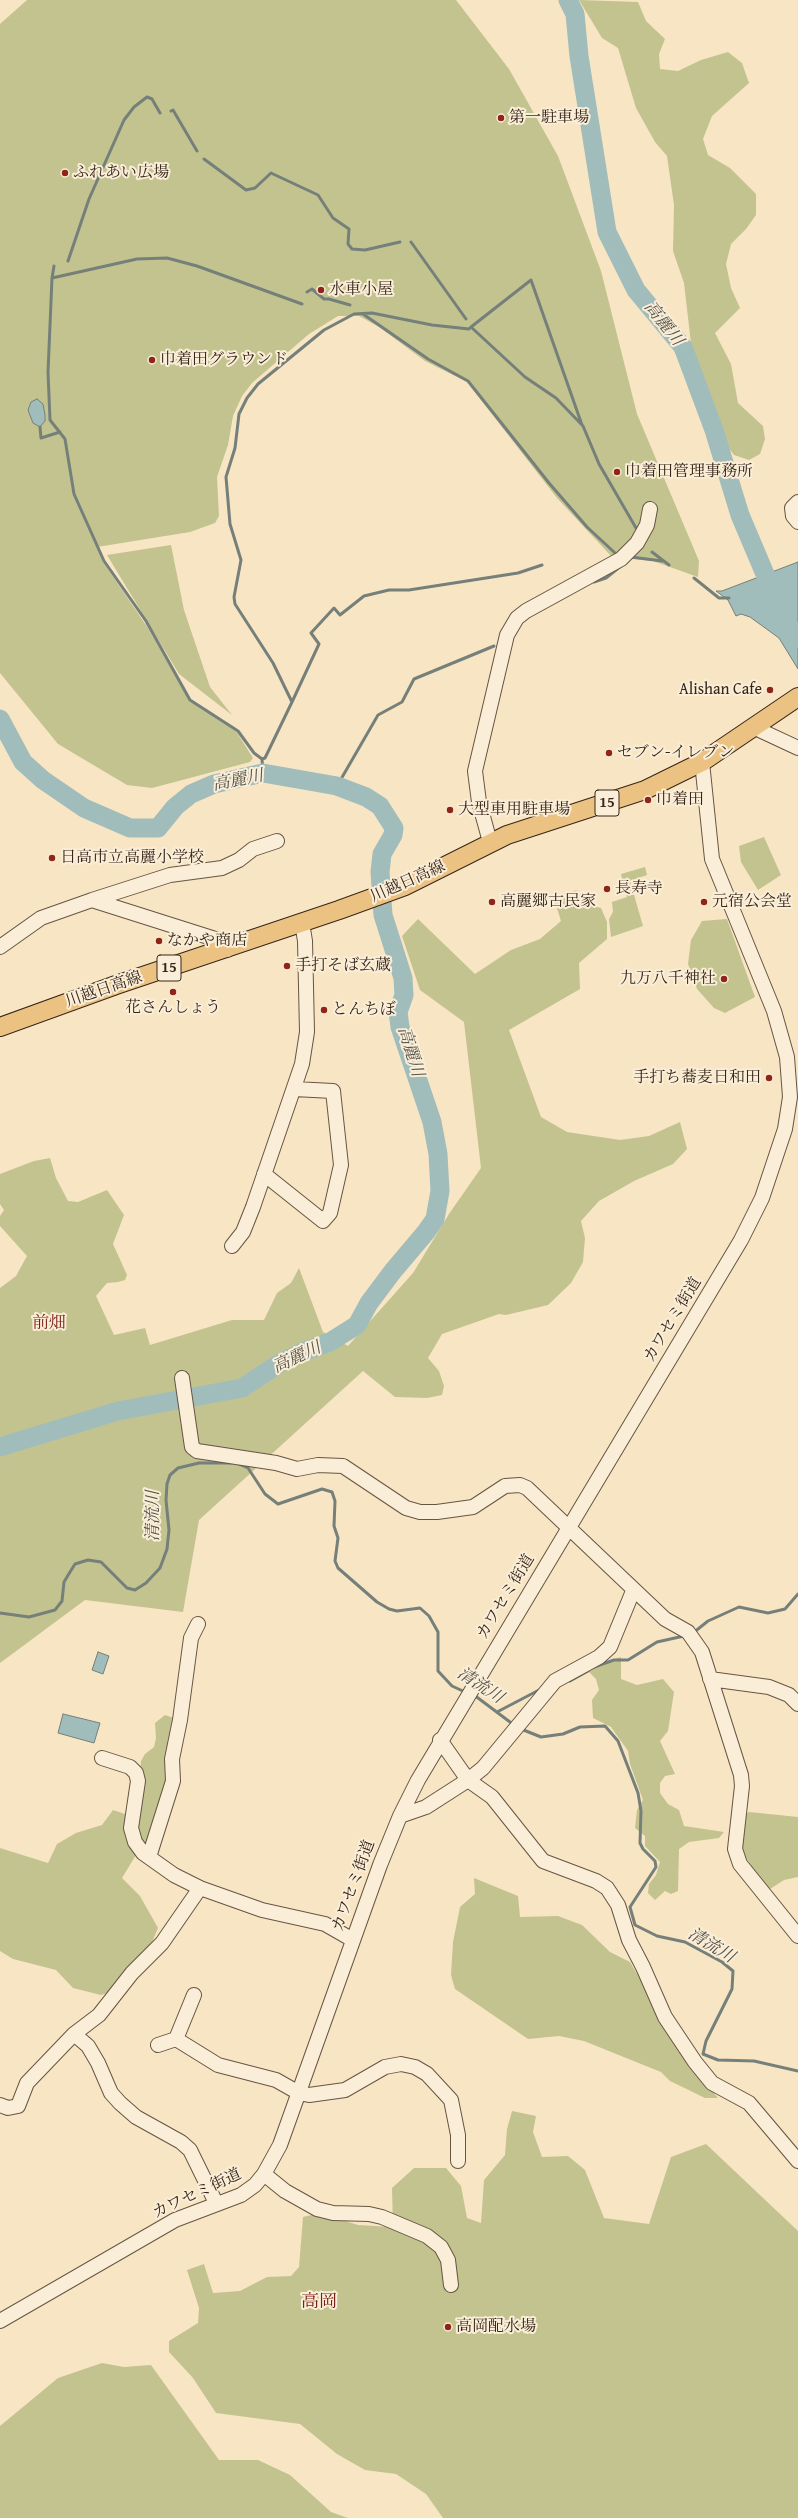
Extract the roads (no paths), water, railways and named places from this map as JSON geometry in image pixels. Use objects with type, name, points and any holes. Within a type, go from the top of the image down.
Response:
[{"type":"main road","name":"川越日高線","points":[[0,1027],[116,985],[226,950],[405,886],[490,842],[645,790],[702,762],[798,697]]},
{"type":"street","points":[[798,502],[792,508],[793,516],[798,522]]},
{"type":"street","points":[[490,842],[479,802],[475,771],[506,635],[517,618],[526,611],[621,559],[637,543],[647,524],[650,510]]},
{"type":"street","points":[[753,728],[798,748]]},
{"type":"street","name":"カワセミ街道","points":[[0,2321],[161,2228],[192,2212],[248,2191],[256,2185],[264,2174],[280,2145],[353,1940],[400,1816],[440,1740],[464,1699],[741,1240],[762,1198],[785,1129],[790,1097],[788,1057],[774,1011],[712,859],[702,762]]},
{"type":"street","points":[[0,947],[41,918],[170,875],[222,868],[239,860],[253,849],[277,841]]},
{"type":"street","points":[[92,900],[215,940],[226,950]]},
{"type":"street","points":[[232,1246],[243,1232],[302,1064],[307,1032],[305,941],[302,923]]},
{"type":"street","points":[[264,1174],[323,1221],[330,1213],[341,1165],[333,1090],[294,1089]]},
{"type":"street","points":[[182,1378],[192,1447],[197,1451],[276,1463],[297,1469],[318,1465],[343,1466],[406,1508],[420,1512],[437,1512],[473,1507],[505,1486],[520,1485],[527,1488],[633,1591],[665,1619],[688,1632],[697,1642],[702,1652],[741,1775],[742,1786],[735,1850],[740,1864],[798,1936]]},
{"type":"street","points":[[400,1816],[426,1806],[468,1780],[483,1768],[555,1681],[599,1657],[610,1647],[633,1591]]},
{"type":"street","points":[[149,1857],[173,1781],[172,1758],[180,1720],[191,1638],[198,1624]]},
{"type":"street","points":[[710,1679],[769,1687],[789,1695],[798,1704]]},
{"type":"street","points":[[440,1740],[468,1780],[492,1797],[542,1861],[596,1881],[607,1888],[618,1905],[629,1940],[643,1967],[665,2017],[695,2062],[712,2083],[749,2102],[798,2161]]},
{"type":"street","points":[[102,1758],[130,1767],[136,1773],[138,1781],[131,1828],[135,1842],[143,1853],[174,1875],[200,1888],[262,1910],[326,1924],[353,1940]]},
{"type":"street","points":[[0,2105],[8,2108],[18,2106],[27,2083],[74,2034],[99,2015],[132,1973],[162,1943],[200,1888]]},
{"type":"street","points":[[158,2045],[176,2039],[194,1995]]},
{"type":"street","points":[[74,2034],[88,2046],[111,2093],[136,2117],[181,2142],[190,2150],[216,2203]]},
{"type":"street","points":[[176,2039],[212,2063],[276,2080],[299,2093],[309,2095],[345,2090],[385,2067],[401,2064],[415,2067],[427,2074],[451,2100],[458,2135],[458,2161]]},
{"type":"street","points":[[264,2174],[285,2190],[317,2209],[333,2213],[369,2214],[382,2217],[427,2236],[441,2246],[448,2260],[451,2284]]},
{"type":"water","points":[[37,399],[43,404],[45,415],[45,421],[40,427],[33,423],[28,410],[31,402]]},
{"type":"water","points":[[798,562],[798,669],[779,638],[750,617],[741,614],[736,616],[728,600],[716,591],[722,591]]},
{"type":"water","points":[[98,1652],[109,1656],[103,1674],[92,1670]]},
{"type":"water","points":[[63,1714],[100,1723],[94,1743],[58,1733]]},
{"type":"waterway","name":"高麗川","points":[[568,0],[575,14],[579,56],[607,232],[636,290],[683,347],[714,430],[740,515],[784,619],[798,639]]},
{"type":"waterway","points":[[68,261],[89,199],[124,120],[134,107],[147,97],[152,99],[160,113]]},
{"type":"waterway","points":[[171,111],[173,110],[197,151]]},
{"type":"waterway","points":[[204,159],[246,190],[255,188],[271,173],[318,195],[333,218],[349,229],[348,244],[352,249],[365,250],[400,242]]},
{"type":"waterway","points":[[411,242],[466,319]]},
{"type":"waterway","points":[[263,773],[262,759],[254,753],[238,731],[190,700],[146,621],[104,561],[74,494],[65,439],[50,420],[48,372],[52,278],[137,259],[167,258],[197,266],[302,304]]},
{"type":"waterway","points":[[52,278],[54,266]]},
{"type":"waterway","points":[[471,327],[531,280],[582,425]]},
{"type":"waterway","points":[[307,292],[312,289],[324,299],[350,305]]},
{"type":"waterway","points":[[262,759],[265,758],[292,702],[273,663],[235,604],[234,597],[241,560],[230,524],[226,477],[235,448],[239,414],[247,398],[258,384],[324,330],[354,314],[372,313],[432,325],[469,329],[471,327],[525,377],[556,398],[583,426],[599,464],[636,528]]},
{"type":"waterway","points":[[363,314],[428,359],[468,381],[549,483],[587,527],[615,553]]},
{"type":"waterway","points":[[40,427],[41,438],[60,432]]},
{"type":"waterway","points":[[652,552],[669,565]]},
{"type":"waterway","points":[[631,557],[662,561]]},
{"type":"waterway","points":[[292,702],[319,644],[311,633],[334,608],[340,615],[364,596],[389,590],[409,590],[518,573],[542,565]]},
{"type":"waterway","points":[[594,582],[606,578],[621,566]]},
{"type":"waterway","points":[[694,578],[719,598],[729,598]]},
{"type":"waterway","points":[[337,786],[378,715],[402,702],[414,679],[494,646]]},
{"type":"waterway","name":"高麗川","points":[[0,719],[23,762],[43,780],[84,808],[130,828],[158,828],[175,807],[191,794],[214,784],[263,773],[337,786],[366,797],[380,806],[394,828],[393,835],[382,854],[380,872],[383,915],[403,978],[404,995],[398,1012],[400,1027],[432,1122],[438,1154],[440,1191],[435,1219],[426,1232],[393,1271],[369,1303],[357,1325],[330,1342],[305,1351],[280,1363],[242,1388],[118,1411],[0,1447]]},
{"type":"waterway","name":"清流川","points":[[0,1613],[29,1617],[55,1610],[62,1601],[64,1582],[75,1564],[88,1560],[101,1562],[127,1588],[135,1590],[146,1583],[160,1568],[167,1549],[169,1530],[166,1500],[167,1484],[170,1475],[178,1468],[199,1463],[232,1463]]},
{"type":"waterway","name":"清流川","points":[[239,1464],[248,1468],[265,1494],[278,1504],[322,1489],[332,1492],[335,1501],[334,1526],[338,1538],[335,1561],[338,1568],[377,1602],[389,1609],[397,1611],[420,1608],[429,1616],[438,1632],[438,1671],[452,1686],[465,1692]]},
{"type":"waterway","points":[[693,1633],[708,1621],[739,1607],[768,1613],[785,1609],[798,1594]]},
{"type":"waterway","points":[[594,1667],[614,1660],[628,1660],[657,1642],[684,1636]]},
{"type":"waterway","points":[[570,1681],[588,1671]]},
{"type":"waterway","points":[[497,1712],[541,1689]]},
{"type":"waterway","name":"清流川","points":[[474,1695],[514,1725]]},
{"type":"waterway","name":"清流川","points":[[521,1729],[541,1737],[563,1734],[580,1727],[605,1726],[618,1741],[638,1793],[641,1811],[640,1843],[643,1849],[655,1861],[656,1867],[630,1907],[635,1925],[657,1936],[685,1942],[722,1962],[733,1971],[732,1989],[706,2041],[703,2054],[718,2060],[754,2061],[798,2071]]},
{"type":"place","name":"第一駐車場","points":[[501,118]]},
{"type":"place","name":"ふれあい広場","points":[[65,173]]},
{"type":"place","name":"水車小屋","points":[[321,290]]},
{"type":"place","name":"巾着田グラウンド","points":[[152,360]]},
{"type":"place","name":"巾着田管理事務所","points":[[617,472]]},
{"type":"place","name":"Alishan Cafe","points":[[770,690]]},
{"type":"place","name":"セブン-イレブン","points":[[609,753]]},
{"type":"place","name":"巾着田","points":[[648,800]]},
{"type":"place","name":"大型車用駐車場","points":[[450,810]]},
{"type":"place","name":"日高市立高麗小学校","points":[[52,858]]},
{"type":"place","name":"長寿寺","points":[[607,889]]},
{"type":"place","name":"高麗郷古民家","points":[[492,902]]},
{"type":"place","name":"元宿公会堂","points":[[704,902]]},
{"type":"place","name":"なかや商店","points":[[159,941]]},
{"type":"place","name":"手打そば玄蔵","points":[[287,966]]},
{"type":"place","name":"九万八千神社","points":[[724,979]]},
{"type":"place","name":"花さんしょう","points":[[173,992]]},
{"type":"place","name":"とんちぼ","points":[[324,1010]]},
{"type":"place","name":"手打ち蕎麦日和田","points":[[769,1078]]},
{"type":"place","name":"高岡配水場","points":[[448,2327]]},
{"type":"district","name":"前畑","points":[[49,1324]]},
{"type":"district","name":"高岡","points":[[319,2302]]}]
